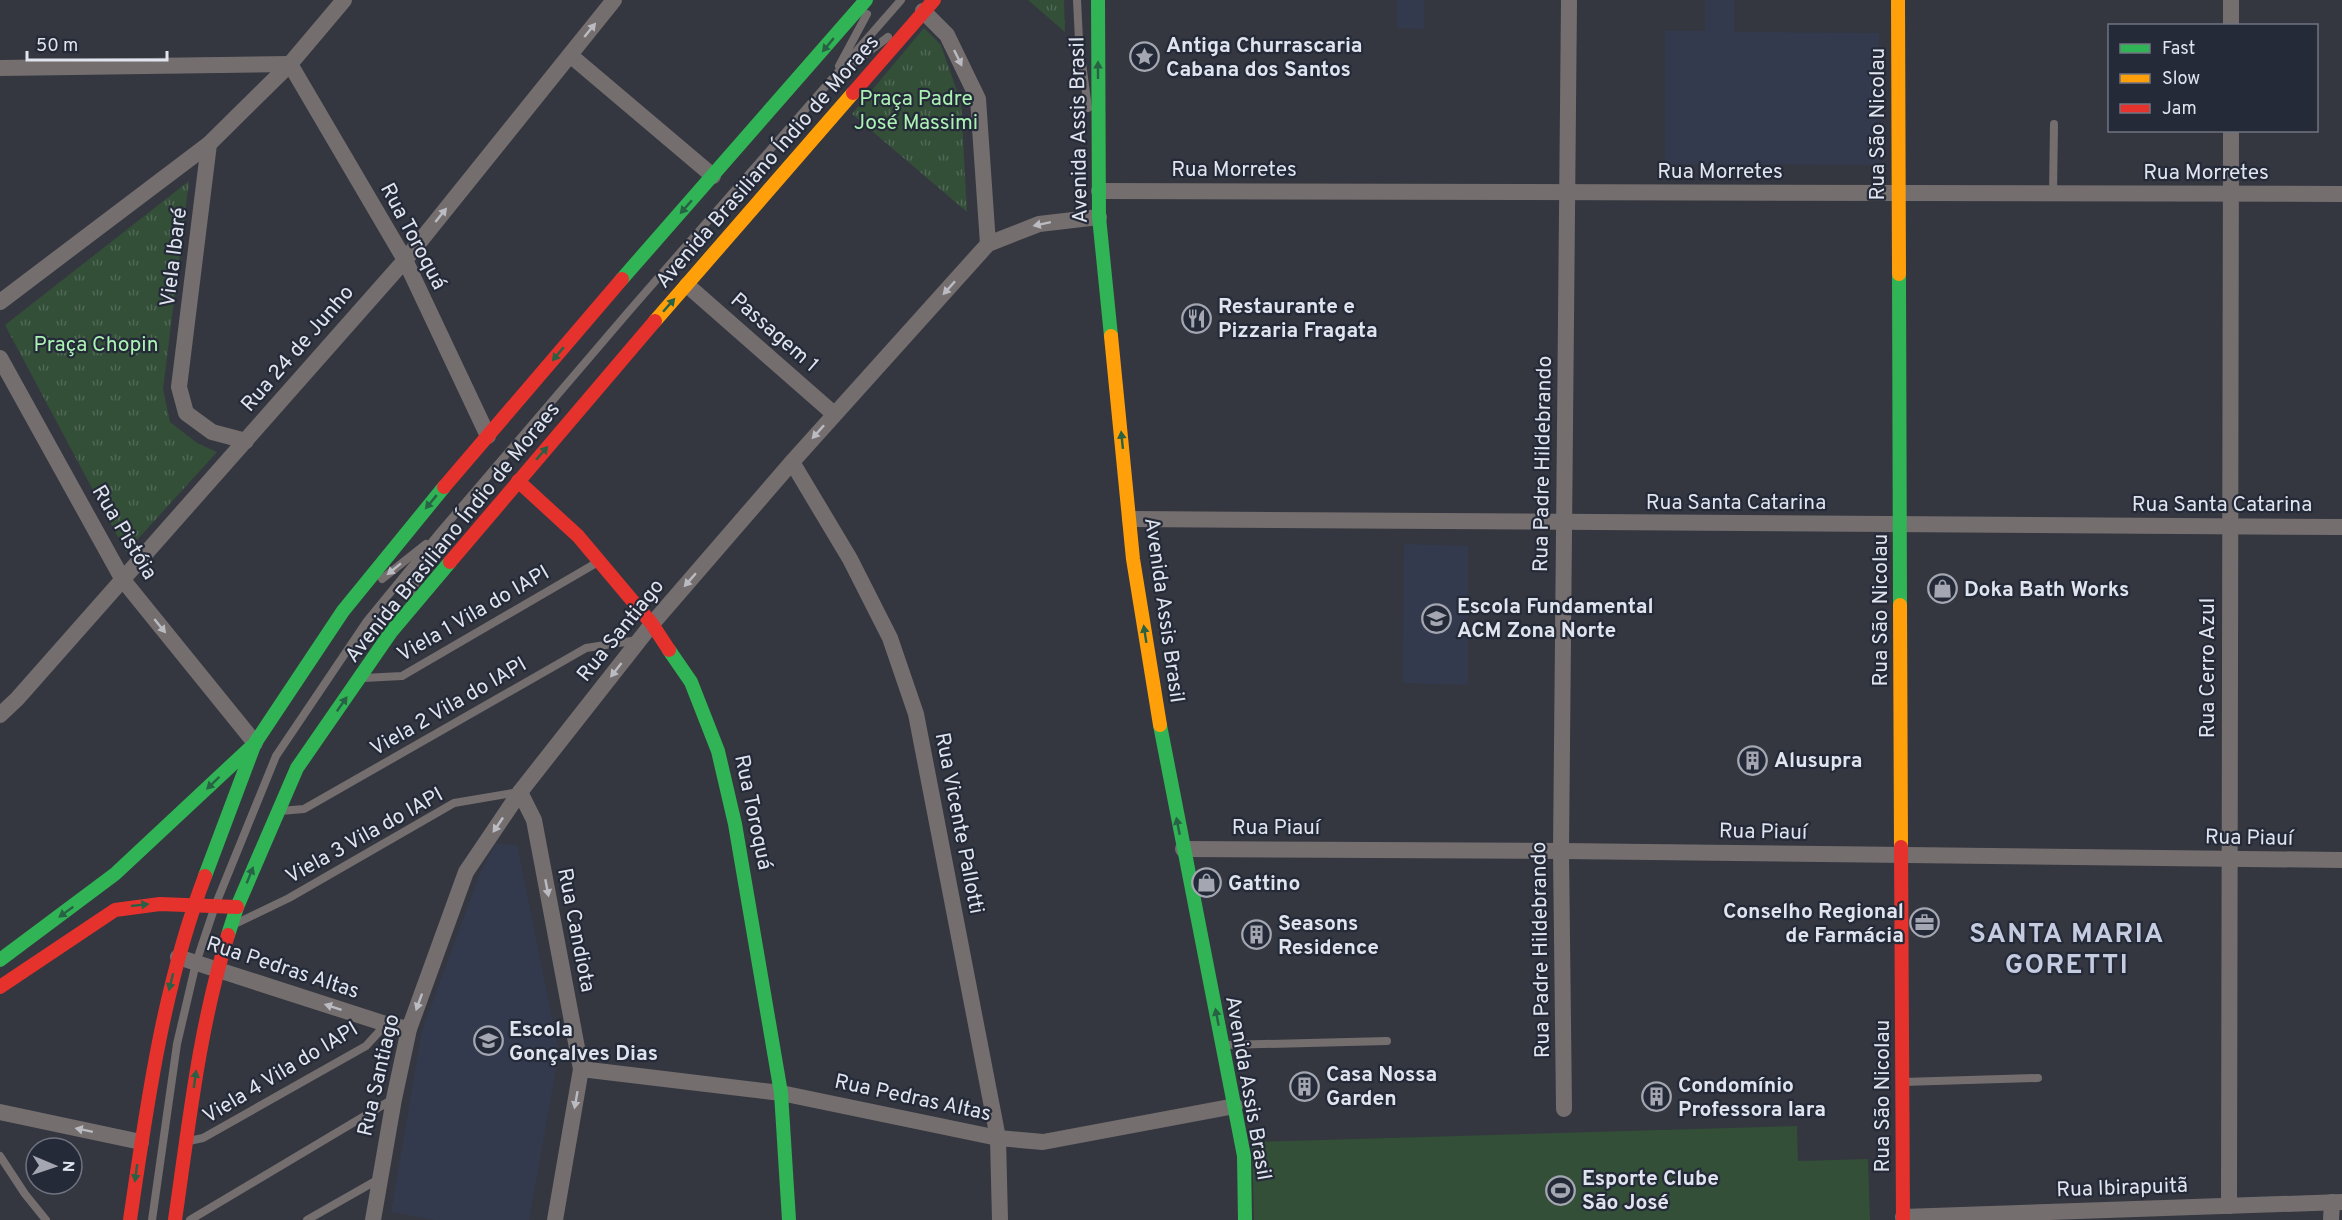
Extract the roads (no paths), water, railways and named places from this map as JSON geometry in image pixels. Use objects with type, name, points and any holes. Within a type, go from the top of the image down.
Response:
[{"type":"main road","name":"Avenida Brasiliano Índio de Moraes","points":[[130,1220],[154,1060],[178,957],[194,905],[255,743],[342,610],[488,436],[866,0]]},
{"type":"main road","name":"Avenida Assis Brasil","points":[[1098,0],[1099,217],[1134,559],[1183,849],[1244,1156],[1245,1220]]},
{"type":"main road","name":"Rua São Nicolau","points":[[1898,0],[1903,1219]]},
{"type":"main road","name":"Avenida Brasiliano Índio de Moraes","points":[[175,1220],[200,1046],[217,970],[237,907],[297,768],[391,632],[518,481],[929,6]]},
{"type":"main road","name":"Rua Toroquá","points":[[518,481],[578,536],[652,624],[691,682],[718,751],[735,824],[781,1093],[789,1220]]},
{"type":"main road","points":[[0,960],[93,892],[140,853],[255,743]]},
{"type":"main road","points":[[0,987],[115,910],[132,905],[149,904],[237,907]]},
{"type":"street","points":[[0,302],[209,144],[290,64],[344,0]]},
{"type":"street","name":"Rua 24 de Junho","points":[[0,715],[123,580],[405,260],[614,0]]},
{"type":"street","name":"Rua Padre Hildebrando","points":[[1564,1108],[1561,851],[1569,0]]},
{"type":"street","points":[[2231,0],[2231,24]]},
{"type":"street","points":[[929,6],[947,35],[978,99],[988,244]]},
{"type":"street","points":[[570,55],[713,176]]},
{"type":"street","points":[[0,68],[290,64]]},
{"type":"street","name":"Rua Toroquá","points":[[290,64],[405,260],[488,436]]},
{"type":"street","name":"Rua Cerro Azul","points":[[2229,1206],[2231,132]]},
{"type":"street","name":"Viela Ibaré","points":[[209,144],[179,387],[186,413],[212,432],[246,441]]},
{"type":"street","name":"Viela Ibaré","points":[[181,166],[204,183]]},
{"type":"street","name":"Rua Morretes","points":[[1099,191],[2342,194]]},
{"type":"street","name":"Rua Santiago","points":[[373,1220],[409,1029],[466,872],[520,792],[652,624],[834,414],[988,244],[1039,224],[1099,217]]},
{"type":"street","name":"Passagem 1","points":[[687,285],[834,414]]},
{"type":"street","name":"Rua Pistóia","points":[[0,358],[123,580],[255,743]]},
{"type":"street","name":"Rua Vicente Pallotti","points":[[792,462],[850,559],[890,638],[916,714],[998,1138],[1000,1220]]},
{"type":"street","name":"Rua Santa Catarina","points":[[1130,519],[2342,527]]},
{"type":"street","name":"Rua Candiota","points":[[520,792],[534,820],[581,1069],[555,1220]]},
{"type":"street","name":"Rua Piauí","points":[[1183,849],[1561,851],[2342,861]]},
{"type":"street","name":"Rua Pedras Altas","points":[[178,957],[386,1024],[409,1029]]},
{"type":"street","name":"Rua Pedras Altas","points":[[581,1069],[781,1093],[998,1138],[1042,1142],[1234,1106]]},
{"type":"street","points":[[0,1112],[141,1142]]},
{"type":"street","points":[[2331,1220],[2337,1202]]},
{"type":"street","name":"Rua Ibirapuitã","points":[[1903,1219],[2165,1214],[2229,1206],[2337,1202]]},
{"type":"lane","points":[[833,78],[874,0]]},
{"type":"lane","points":[[152,1220],[177,1044],[196,963],[214,906],[276,756],[367,621],[440,532],[630,309],[901,0]]},
{"type":"lane","points":[[1077,0],[1079,40],[1099,191]]},
{"type":"lane","points":[[833,78],[929,6]]},
{"type":"lane","points":[[2053,194],[2054,124]]},
{"type":"lane","points":[[342,610],[440,532]]},
{"type":"lane","points":[[391,632],[440,532]]},
{"type":"lane","name":"Viela 1 Vila do IAPI","points":[[360,678],[402,676],[599,562]]},
{"type":"lane","name":"Viela 2 Vila do IAPI","points":[[277,811],[304,809],[586,648],[640,640]]},
{"type":"lane","name":"Viela 3 Vila do IAPI","points":[[231,926],[289,898],[454,803],[520,792]]},
{"type":"lane","name":"Viela 4 Vila do IAPI","points":[[186,1142],[203,1138],[366,1046],[386,1024]]},
{"type":"lane","points":[[1222,1045],[1387,1041]]},
{"type":"lane","points":[[1903,1082],[2038,1078]]},
{"type":"lane","points":[[190,1220],[394,1099]]},
{"type":"lane","points":[[0,1156],[25,1194],[46,1220]]},
{"type":"lane","points":[[308,1220],[379,1179]]},
{"type":"place","name":"Antiga Churrascaria Cabana dos Santos","points":[[1145,57]]},
{"type":"place","name":"Restaurante e Pizzaria Fragata","points":[[1197,318]]},
{"type":"place","name":"Doka Bath Works","points":[[1943,589]]},
{"type":"place","name":"Escola Fundamental ACM Zona Norte","points":[[1436,618]]},
{"type":"place","name":"Alusupra","points":[[1753,760]]},
{"type":"place","name":"Gattino","points":[[1207,883]]},
{"type":"place","name":"Conselho Regional de Farmácia","points":[[1925,923]]},
{"type":"place","name":"Seasons Residence","points":[[1257,935]]},
{"type":"place","name":"Escola Gonçalves Dias","points":[[488,1041]]},
{"type":"place","name":"Casa Nossa Garden","points":[[1305,1086]]},
{"type":"place","name":"Condomínio Professora Iara","points":[[1657,1097]]},
{"type":"place","name":"Esporte Clube São José","points":[[1561,1190]]},
{"type":"district","name":"SANTA MARIA GORETTI","points":[[2067,948]]},
{"type":"park label","name":"Praça Padre José Massimi","points":[[916,110]]},
{"type":"park label","name":"Praça Chopin","points":[[96,344]]}]
